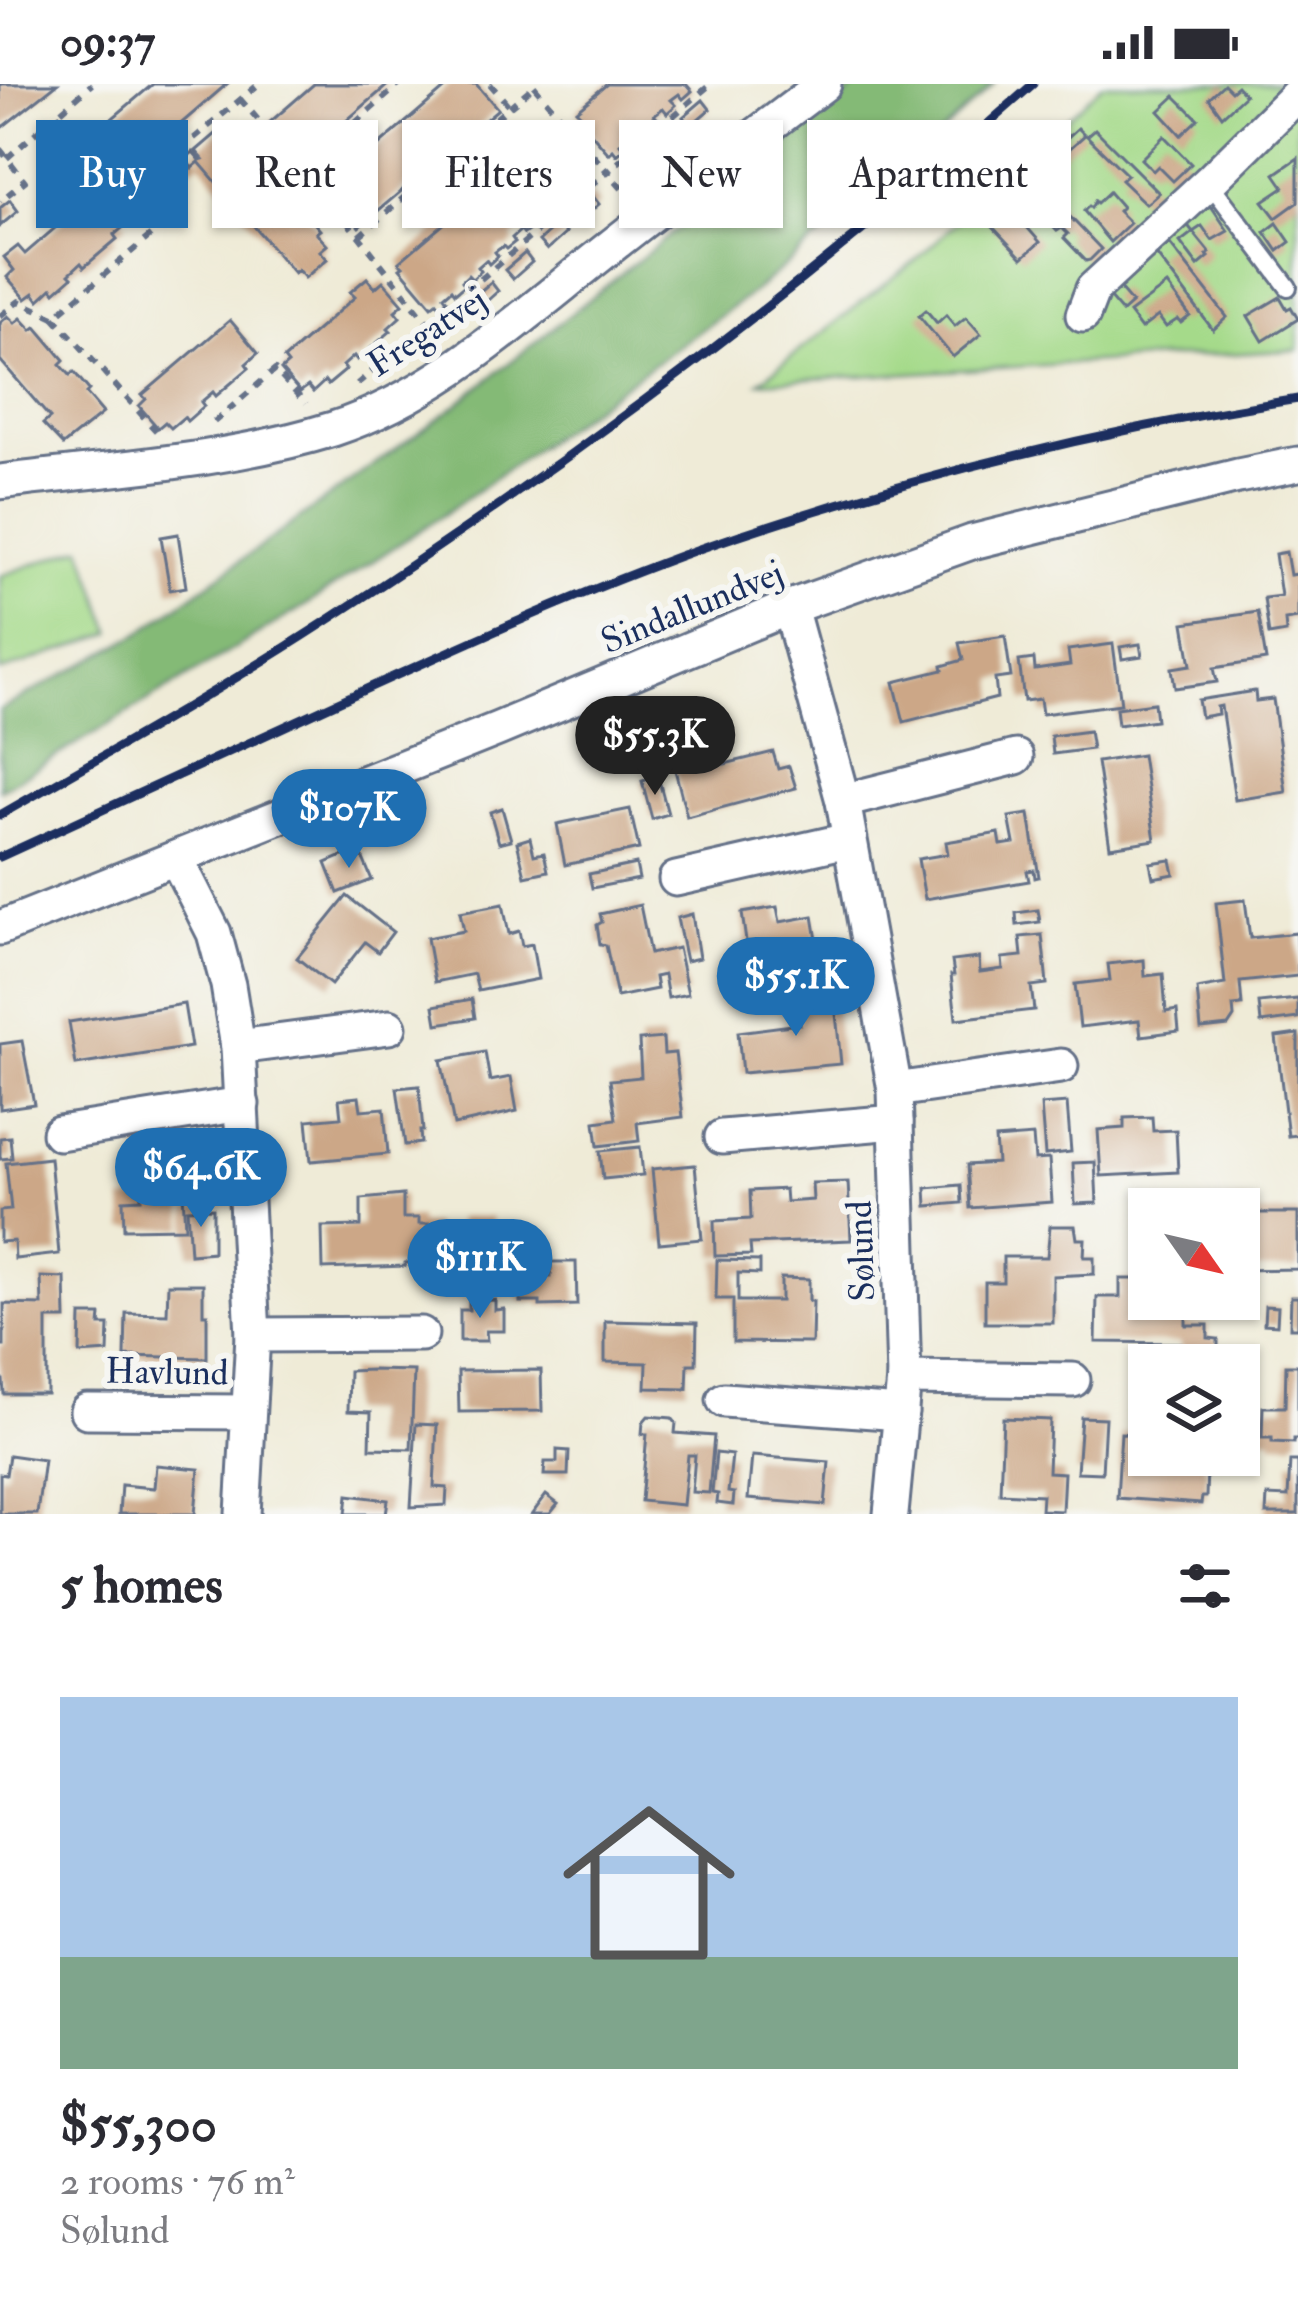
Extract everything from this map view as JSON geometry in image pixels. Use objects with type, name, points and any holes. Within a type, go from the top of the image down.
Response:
[{"type":"street","name":"Fregatvej","points":[[776,120],[824,84]]},
{"type":"street","points":[[1083,314],[1093,289],[1298,94]]},
{"type":"street","name":"Fregatvej","points":[[0,482],[180,460],[276,444],[336,428],[393,404],[460,364],[634,228]]},
{"type":"street","name":"Sindallundvej","points":[[0,928],[790,608],[972,542],[1298,464]]},
{"type":"street","name":"Sølund","points":[[790,608],[843,801],[896,1106],[904,1378],[891,1514]]},
{"type":"street","points":[[843,801],[1016,757]]},
{"type":"street","points":[[676,879],[848,840]]},
{"type":"street","name":"Havlund","points":[[176,858],[214,933],[238,1047],[253,1335],[243,1514]]},
{"type":"street","points":[[238,1047],[389,1028]]},
{"type":"street","points":[[722,1137],[896,1106],[1060,1066]]},
{"type":"street","points":[[59,1133],[242,1104]]},
{"type":"street","name":"Havlund","points":[[253,1335],[421,1334]]},
{"type":"street","points":[[904,1378],[1073,1379]]},
{"type":"street","points":[[724,1400],[901,1413]]},
{"type":"street","name":"Havlund","points":[[87,1411],[247,1412]]},
{"type":"lane","points":[[1209,182],[1288,287]]},
{"type":"path","points":[[74,84],[81,93]]},
{"type":"path","points":[[7,158],[92,84]]},
{"type":"path","points":[[188,142],[259,84]]},
{"type":"path","points":[[359,120],[400,84]]},
{"type":"path","points":[[490,84],[510,106]]},
{"type":"path","points":[[343,396],[711,84]]},
{"type":"path","points":[[359,236],[535,85],[619,185]]},
{"type":"path","points":[[240,98],[259,120]]},
{"type":"path","points":[[57,115],[61,120]]},
{"type":"path","points":[[0,149],[25,182],[0,201]]},
{"type":"path","points":[[54,317],[155,231],[152,228]]},
{"type":"path","points":[[352,228],[460,364]]},
{"type":"path","points":[[0,316],[19,301],[54,317],[180,460]]},
{"type":"path","points":[[204,431],[275,370],[311,410]]},
{"type":"green space","points":[[860,84],[994,84],[955,120],[815,120]]},
{"type":"green space","points":[[1103,84],[1298,84],[1298,350],[759,382],[950,228],[1071,228],[1071,120],[1065,120]]},
{"type":"green space","points":[[807,126],[807,228],[830,228],[755,291],[446,513],[303,607],[0,790],[0,710],[140,633],[450,410],[679,228],[783,228],[783,145]]},
{"type":"green space","points":[[82,547],[112,633],[0,672],[0,576]]},
{"type":"building","points":[[0,84],[57,84],[0,129]]},
{"type":"building","points":[[153,84],[227,84],[185,120],[110,120]]},
{"type":"building","points":[[314,84],[389,84],[347,120],[272,120]]},
{"type":"building","points":[[450,84],[476,84],[498,109],[485,120],[408,120]]},
{"type":"building","points":[[607,84],[686,84],[692,91],[683,99],[679,94],[671,100],[676,105],[667,113],[663,108],[654,115],[659,120],[619,120],[617,155],[613,150],[609,154],[595,138],[595,120],[580,120],[576,110]]},
{"type":"building","points":[[1224,84],[1231,91],[1237,86],[1245,95],[1222,116],[1209,98]]},
{"type":"building","points":[[1175,96],[1198,119],[1181,135],[1159,111]]},
{"type":"building","points":[[703,100],[710,109],[697,120],[683,117]]},
{"type":"building","points":[[402,125],[402,190],[378,211],[378,146]]},
{"type":"building","points":[[1078,128],[1085,135],[1071,147],[1071,134]]},
{"type":"building","points":[[1095,129],[1159,193],[1146,204],[1121,180],[1127,175],[1087,136]]},
{"type":"building","points":[[1164,136],[1191,164],[1173,181],[1158,166],[1153,171],[1141,159]]},
{"type":"building","points":[[212,137],[212,177],[199,162],[192,168],[188,163],[193,152],[203,159],[196,151]]},
{"type":"building","points":[[1298,158],[1298,202],[1276,218],[1263,201],[1284,187],[1275,174]]},
{"type":"building","points":[[1109,192],[1130,223],[1110,242],[1084,211]]},
{"type":"building","points":[[10,200],[18,211],[0,226],[0,208]]},
{"type":"building","points":[[1211,206],[1228,231],[1212,240],[1202,226],[1193,232],[1186,223]]},
{"type":"building","points":[[1071,218],[1101,249],[1086,261],[1064,238],[1068,234],[1062,228],[1071,228]]},
{"type":"building","points":[[1277,223],[1290,242],[1278,251],[1265,232]]},
{"type":"building","points":[[55,228],[122,228],[114,235],[117,239],[39,300],[34,293],[26,299],[7,277],[14,270],[4,257],[18,246],[25,254]]},
{"type":"building","points":[[255,228],[318,228],[316,233],[327,245],[320,251],[327,259],[305,278],[298,270],[294,273]]},
{"type":"building","points":[[439,228],[532,228],[524,234],[521,230],[512,238],[515,242],[495,252],[498,256],[478,267],[481,271],[472,279],[468,275],[462,281],[465,285],[455,293],[452,289],[440,306],[437,302],[432,306],[399,262]]},
{"type":"building","points":[[554,228],[566,233],[547,250],[539,241]]},
{"type":"building","points":[[994,228],[1028,228],[1040,242],[1022,258]]},
{"type":"building","points":[[1193,232],[1210,253],[1198,266],[1180,242]]},
{"type":"building","points":[[1170,244],[1227,317],[1213,330],[1156,254]]},
{"type":"building","points":[[525,253],[532,262],[513,279],[505,270]]},
{"type":"building","points":[[367,278],[375,288],[383,281],[403,304],[395,311],[400,317],[388,328],[391,331],[357,360],[354,356],[328,385],[325,381],[313,392],[308,386],[300,392],[281,370],[288,364],[284,359],[355,297],[350,292]]},
{"type":"building","points":[[491,282],[498,291],[479,308],[471,299]]},
{"type":"building","points":[[1167,285],[1190,316],[1166,327],[1158,316],[1141,329],[1129,313]]},
{"type":"building","points":[[1119,288],[1132,303],[1122,312],[1109,297]]},
{"type":"building","points":[[1280,297],[1298,319],[1263,341],[1248,316]]},
{"type":"building","points":[[926,310],[937,323],[946,315],[955,326],[966,317],[981,334],[953,357],[919,316]]},
{"type":"building","points":[[8,316],[15,323],[21,318],[32,330],[36,327],[64,360],[60,364],[70,375],[74,372],[103,413],[63,445],[43,424],[50,418],[0,360],[0,323]]},
{"type":"building","points":[[230,320],[258,353],[246,364],[249,368],[216,396],[213,392],[201,402],[204,406],[187,421],[184,417],[171,428],[165,422],[158,428],[139,406],[146,399],[142,395]]},
{"type":"building","points":[[178,534],[186,587],[170,590],[161,537]]},
{"type":"building","points":[[1286,552],[1290,575],[1298,574],[1298,618],[1285,620],[1286,632],[1269,635],[1264,598],[1281,596],[1275,554]]},
{"type":"building","points":[[1258,612],[1266,660],[1214,668],[1217,682],[1175,688],[1172,668],[1191,665],[1184,623]]},
{"type":"building","points":[[1005,636],[1011,677],[995,679],[997,698],[904,722],[894,682],[963,660],[959,643]]},
{"type":"building","points":[[1113,644],[1121,704],[1042,714],[1040,699],[1024,701],[1019,661],[1034,659],[1035,670],[1070,665],[1068,650]]},
{"type":"building","points":[[1140,644],[1142,656],[1122,659],[1120,647]]},
{"type":"building","points":[[1255,691],[1256,701],[1273,699],[1286,792],[1235,800],[1221,706],[1218,714],[1201,717],[1198,700]]},
{"type":"building","points":[[1154,703],[1156,720],[1118,725],[1116,708]]},
{"type":"building","points":[[1089,731],[1092,749],[1053,754],[1051,736]]},
{"type":"building","points":[[705,750],[709,768],[773,752],[778,769],[789,766],[796,788],[687,817],[672,758]]},
{"type":"building","points":[[1142,755],[1155,840],[1110,847],[1097,762]]},
{"type":"building","points":[[658,777],[668,814],[652,819],[642,781]]},
{"type":"building","points":[[502,808],[511,840],[499,843],[490,812]]},
{"type":"building","points":[[630,809],[639,849],[565,865],[557,824]]},
{"type":"building","points":[[1029,814],[1039,877],[1035,878],[1034,870],[1027,871],[1029,881],[925,899],[918,859],[948,854],[946,842],[999,833],[1001,845],[1014,843],[1009,817]]},
{"type":"building","points":[[530,838],[534,855],[544,853],[548,871],[525,876],[517,842]]},
{"type":"building","points":[[359,849],[372,880],[338,893],[326,863]]},
{"type":"building","points":[[1171,860],[1174,874],[1153,878],[1150,863]]},
{"type":"building","points":[[636,864],[639,879],[592,888],[589,874]]},
{"type":"building","points":[[347,896],[393,932],[378,952],[365,942],[331,985],[297,958]]},
{"type":"building","points":[[1245,900],[1250,938],[1297,933],[1298,976],[1240,982],[1242,1005],[1233,1006],[1234,1017],[1228,1026],[1201,1029],[1197,989],[1225,984],[1216,903]]},
{"type":"building","points":[[503,904],[509,934],[519,931],[522,946],[532,944],[538,979],[478,991],[474,974],[435,982],[427,938],[464,931],[460,912]]},
{"type":"building","points":[[640,905],[650,954],[678,948],[688,994],[668,998],[664,975],[655,977],[657,989],[617,997],[597,925],[602,922],[600,914]]},
{"type":"building","points":[[777,907],[780,922],[813,916],[820,958],[750,970],[742,913]]},
{"type":"building","points":[[1038,910],[1040,922],[1017,925],[1016,913]]},
{"type":"building","points":[[692,914],[699,958],[686,961],[677,918]]},
{"type":"building","points":[[1042,935],[1047,984],[1031,986],[1034,1010],[956,1019],[952,961],[979,958],[980,972],[1003,969],[1002,958],[1022,956],[1020,937]]},
{"type":"building","points":[[1144,960],[1145,976],[1163,974],[1166,1012],[1177,1010],[1179,1031],[1141,1036],[1139,1020],[1080,1027],[1075,984],[1110,980],[1108,964]]},
{"type":"building","points":[[818,987],[819,994],[834,993],[841,1064],[742,1073],[738,1032],[800,1024],[799,989]]},
{"type":"building","points":[[472,999],[475,1018],[437,1024],[434,1006]]},
{"type":"building","points":[[1298,999],[1298,1018],[1261,1023],[1259,1003]]},
{"type":"building","points":[[184,1004],[191,1047],[76,1065],[69,1022]]},
{"type":"building","points":[[1298,1034],[1298,1135],[1288,1136],[1276,1037]]},
{"type":"building","points":[[663,1038],[664,1054],[675,1053],[683,1117],[637,1123],[639,1141],[598,1146],[595,1122],[616,1119],[610,1080],[641,1077],[639,1040]]},
{"type":"building","points":[[22,1041],[34,1104],[0,1109],[0,1044]]},
{"type":"building","points":[[485,1052],[490,1081],[511,1077],[517,1111],[454,1125],[441,1060]]},
{"type":"building","points":[[419,1086],[421,1143],[405,1145],[397,1088]]},
{"type":"building","points":[[359,1097],[361,1110],[384,1108],[388,1154],[311,1161],[307,1120],[341,1117],[339,1099]]},
{"type":"building","points":[[1067,1103],[1071,1152],[1045,1155],[1041,1105]]},
{"type":"building","points":[[1152,1117],[1153,1131],[1176,1130],[1178,1172],[1101,1176],[1098,1130],[1124,1128],[1124,1118]]},
{"type":"building","points":[[1033,1136],[1035,1160],[1049,1159],[1052,1202],[970,1208],[967,1165],[997,1163],[995,1139]]},
{"type":"building","points":[[10,1137],[12,1158],[0,1159],[0,1138]]},
{"type":"building","points":[[180,1141],[185,1228],[124,1229],[123,1200],[141,1199],[138,1143]]},
{"type":"building","points":[[640,1147],[643,1175],[603,1179],[600,1151]]},
{"type":"building","points":[[50,1158],[59,1254],[15,1259],[14,1241],[0,1242],[0,1211],[11,1210],[6,1163]]},
{"type":"building","points":[[1095,1162],[1097,1203],[1075,1204],[1073,1163]]},
{"type":"building","points":[[695,1165],[702,1239],[659,1243],[652,1169]]},
{"type":"building","points":[[848,1182],[851,1240],[750,1244],[751,1255],[715,1256],[714,1221],[751,1219],[750,1191],[785,1189],[786,1202],[813,1200],[812,1183]]},
{"type":"building","points":[[961,1185],[962,1203],[927,1206],[926,1188]]},
{"type":"building","points":[[403,1195],[403,1218],[434,1224],[435,1265],[417,1262],[323,1269],[322,1227],[361,1226],[361,1199]]},
{"type":"building","points":[[213,1208],[213,1252],[190,1254],[187,1209]]},
{"type":"building","points":[[1260,1213],[1298,1213],[1298,1269],[1260,1270]]},
{"type":"building","points":[[491,1217],[492,1241],[538,1240],[539,1277],[551,1277],[551,1262],[576,1262],[577,1305],[520,1302],[520,1284],[459,1286],[457,1218]]},
{"type":"building","points":[[1050,1226],[1075,1226],[1077,1239],[1085,1239],[1084,1257],[1094,1257],[1094,1274],[1053,1276],[1053,1323],[985,1323],[985,1282],[1003,1282],[1003,1257],[1047,1257]]},
{"type":"building","points":[[717,1260],[760,1261],[760,1274],[738,1273],[738,1301],[781,1301],[781,1278],[809,1279],[812,1343],[733,1342],[733,1299],[716,1299]]},
{"type":"building","points":[[41,1277],[65,1278],[66,1319],[47,1319],[47,1394],[4,1394],[0,1346],[4,1346],[4,1304],[42,1305]]},
{"type":"building","points":[[1120,1279],[1128,1279],[1128,1320],[1186,1320],[1186,1325],[1208,1325],[1208,1338],[1218,1339],[1218,1344],[1096,1342],[1097,1297],[1120,1297]]},
{"type":"building","points":[[168,1284],[203,1284],[207,1358],[125,1356],[126,1313],[167,1314]]},
{"type":"building","points":[[1291,1297],[1298,1297],[1298,1328],[1290,1328]]},
{"type":"building","points":[[495,1300],[495,1310],[504,1309],[504,1331],[486,1331],[487,1341],[460,1341],[460,1310],[469,1310],[469,1301]]},
{"type":"building","points":[[1265,1306],[1278,1307],[1277,1325],[1264,1324]]},
{"type":"building","points":[[81,1315],[101,1315],[100,1325],[109,1325],[108,1352],[80,1354]]},
{"type":"building","points":[[605,1321],[697,1323],[696,1364],[688,1364],[687,1389],[646,1388],[647,1363],[605,1362]]},
{"type":"building","points":[[1286,1365],[1298,1365],[1298,1439],[1294,1443],[1262,1438],[1263,1407],[1285,1407]]},
{"type":"building","points":[[541,1370],[542,1411],[459,1412],[458,1371]]},
{"type":"building","points":[[349,1371],[414,1371],[411,1449],[370,1448],[371,1412],[348,1411]]},
{"type":"building","points":[[648,1416],[672,1418],[675,1433],[714,1436],[709,1493],[692,1492],[695,1455],[688,1455],[683,1505],[641,1501],[647,1434],[642,1434]]},
{"type":"building","points":[[1081,1417],[1105,1418],[1102,1473],[1077,1472]]},
{"type":"building","points":[[1003,1418],[1050,1420],[1048,1472],[1064,1473],[1062,1511],[1041,1510],[1042,1495],[1000,1493]]},
{"type":"building","points":[[416,1424],[437,1425],[434,1487],[447,1488],[446,1505],[411,1507]]},
{"type":"building","points":[[1121,1433],[1128,1434],[1128,1476],[1207,1476],[1201,1504],[1117,1498]]},
{"type":"building","points":[[557,1450],[569,1451],[568,1475],[544,1475],[545,1462],[557,1462]]},
{"type":"building","points":[[716,1453],[732,1455],[728,1492],[734,1493],[733,1505],[717,1503],[718,1494],[712,1493]]},
{"type":"building","points":[[9,1455],[44,1460],[37,1514],[0,1514],[0,1474],[6,1475]]},
{"type":"building","points":[[752,1456],[829,1462],[825,1505],[748,1499]]},
{"type":"building","points":[[1290,1461],[1298,1461],[1298,1514],[1266,1514],[1267,1496],[1288,1497]]},
{"type":"building","points":[[156,1465],[199,1469],[195,1514],[119,1514],[121,1485],[154,1488]]},
{"type":"building","points":[[348,1495],[388,1500],[386,1514],[346,1514]]},
{"type":"building","points":[[546,1495],[558,1504],[550,1514],[532,1514]]},
{"type":"railway","points":[[0,815],[282,649],[507,499],[776,300],[1033,84]]},
{"type":"railway","points":[[0,857],[488,634],[699,549],[846,501],[995,460],[1298,399]]}]
